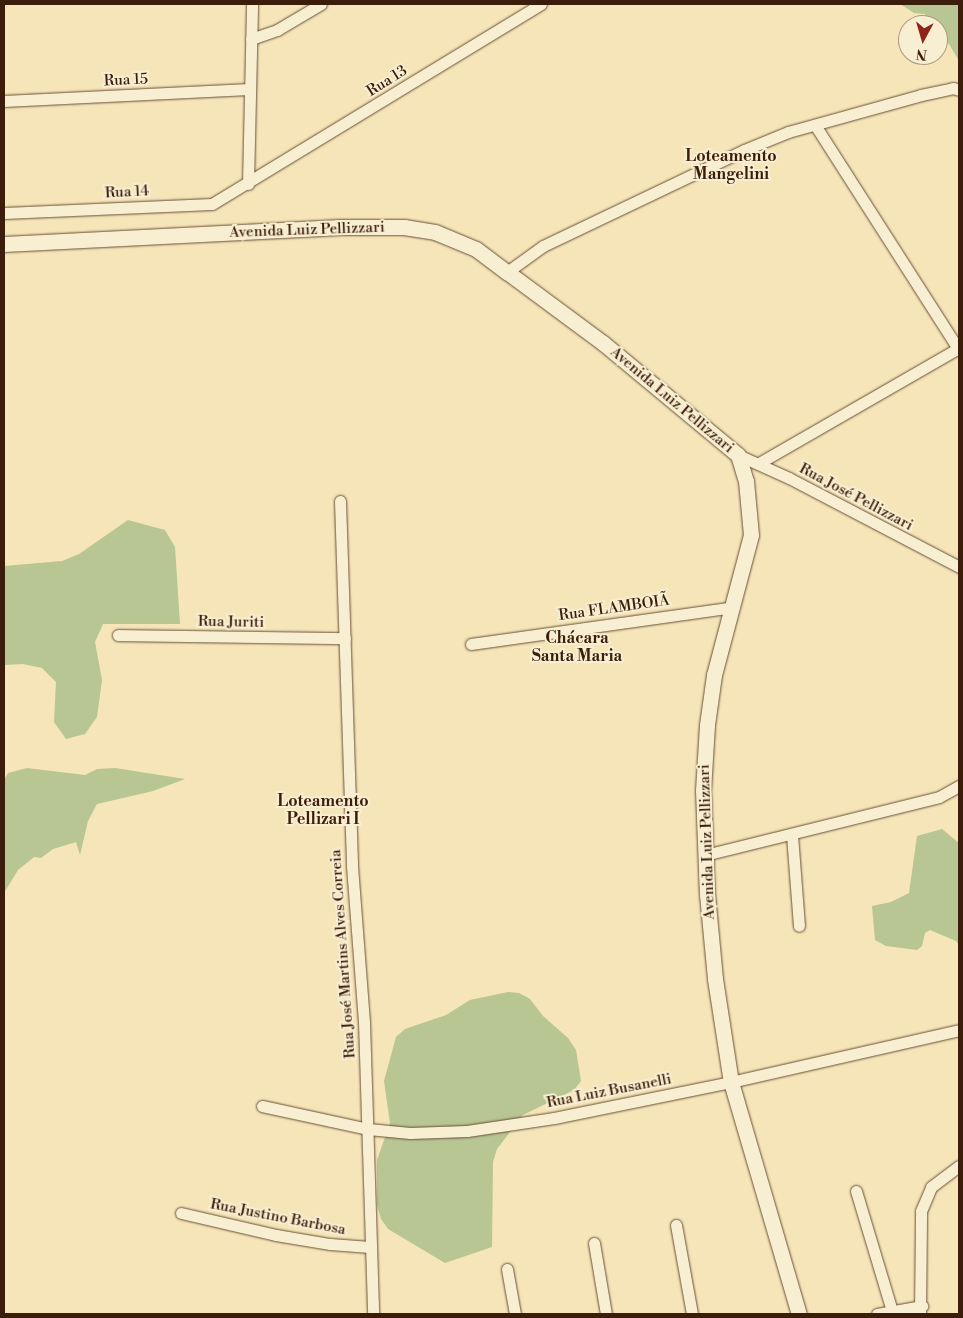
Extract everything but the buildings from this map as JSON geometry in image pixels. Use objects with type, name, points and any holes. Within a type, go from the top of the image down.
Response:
[{"type":"main road","name":"Avenida Luiz Pellizzari","points":[[4,244],[404,227],[458,240],[507,272],[603,343],[738,455],[746,482],[751,536],[714,676],[707,725],[703,790],[705,856],[715,979],[731,1082],[799,1314]]},
{"type":"street","points":[[248,184],[252,4]]},
{"type":"street","points":[[251,40],[277,30],[321,4]]},
{"type":"street","name":"Rua 13","points":[[248,184],[541,4]]},
{"type":"street","points":[[507,272],[543,246],[703,167],[815,125],[921,95],[952,88],[959,90]]},
{"type":"street","name":"Rua 15","points":[[4,101],[249,89]]},
{"type":"street","points":[[759,464],[959,349],[815,125]]},
{"type":"street","name":"Rua 14","points":[[4,213],[212,204],[248,184]]},
{"type":"street","name":"Rua José Pellizzari","points":[[738,455],[959,567]]},
{"type":"street","name":"Rua José Martins Alves Correia","points":[[340,501],[352,866],[364,1022],[373,1314]]},
{"type":"street","name":"Rua FLAMBOIÃ","points":[[470,644],[733,607]]},
{"type":"street","name":"Rua Juriti","points":[[118,636],[345,638]]},
{"type":"street","points":[[705,856],[939,797],[959,786]]},
{"type":"street","points":[[792,835],[799,926]]},
{"type":"street","name":"Rua Luiz Busanelli","points":[[262,1106],[368,1129],[410,1133],[467,1131],[554,1118],[731,1082],[959,1030]]},
{"type":"street","points":[[877,1314],[892,1311],[921,1310],[921,1211],[931,1187],[959,1166]]},
{"type":"street","points":[[856,1192],[892,1311]]},
{"type":"street","name":"Rua Justino Barbosa","points":[[181,1213],[312,1241],[370,1247]]},
{"type":"street","points":[[676,1225],[692,1314]]},
{"type":"street","points":[[594,1243],[606,1314]]},
{"type":"street","points":[[507,1269],[515,1314]]},
{"type":"green space","points":[[900,4],[959,4],[959,61],[948,43],[948,15],[914,13]]},
{"type":"green space","points":[[128,520],[165,530],[175,547],[180,624],[103,624],[95,642],[102,680],[97,717],[85,734],[66,739],[54,722],[56,682],[42,668],[23,664],[4,665],[4,566],[62,561],[79,554]]},
{"type":"green space","points":[[27,768],[85,775],[97,769],[115,768],[185,779],[153,791],[97,804],[88,821],[80,855],[76,842],[53,849],[41,858],[34,857],[18,870],[4,893],[4,780],[8,773]]},
{"type":"green space","points":[[942,829],[959,843],[959,945],[956,941],[930,930],[925,933],[922,946],[917,950],[886,946],[875,940],[872,906],[891,902],[909,893],[917,836]]},
{"type":"green space","points":[[508,992],[519,993],[530,999],[543,1016],[568,1038],[576,1050],[581,1081],[574,1090],[523,1115],[497,1149],[493,1162],[492,1247],[445,1263],[388,1229],[381,1219],[377,1205],[377,1160],[390,1123],[384,1081],[396,1037],[405,1029],[446,1015],[470,1000]]},
{"type":"district","name":"Loteamento Mangelini","points":[[731,165]]},
{"type":"district","name":"Chácara Santa Maria","points":[[577,647]]},
{"type":"district","name":"Loteamento Pellizari I","points":[[323,810]]}]
